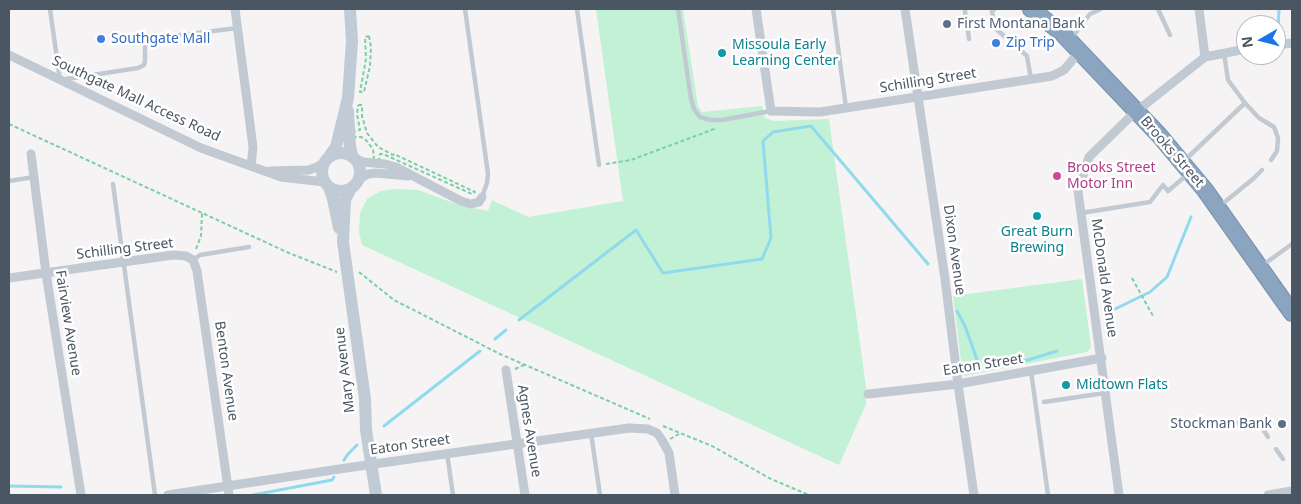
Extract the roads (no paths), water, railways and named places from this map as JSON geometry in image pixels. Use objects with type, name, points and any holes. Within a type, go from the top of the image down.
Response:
[{"type":"highway","name":"Brooks Street","points":[[1032,9],[1075,46],[1159,135],[1218,208],[1292,313]]},
{"type":"street","points":[[235,9],[253,147],[251,166]]},
{"type":"street","points":[[350,9],[352,41],[349,116],[350,146],[353,157],[360,168],[355,183]]},
{"type":"street","points":[[756,9],[771,111]]},
{"type":"street","name":"Dixon Avenue","points":[[905,9],[945,279],[974,495]]},
{"type":"street","points":[[1199,9],[1205,57],[1236,51]]},
{"type":"street","name":"Schilling Street","points":[[771,111],[820,112],[1052,76],[1064,70],[1075,46]]},
{"type":"street","name":"Southgate Mall Access Road","points":[[9,55],[201,148],[262,170],[301,171],[318,167],[327,159]]},
{"type":"street","name":"McDonald Avenue","points":[[1119,495],[1078,191],[1090,157],[1136,111],[1205,57]]},
{"type":"street","points":[[351,103],[336,147],[327,159],[322,176],[326,184],[340,191],[368,174],[411,176]]},
{"type":"street","points":[[327,159],[341,152],[363,162],[396,167],[461,201],[471,204],[478,202],[482,197]]},
{"type":"street","name":"Fairview Avenue","points":[[31,154],[46,273],[81,495]]},
{"type":"street","name":"Southgate Mall Access Road","points":[[251,166],[281,177],[326,184]]},
{"type":"street","name":"Mary Avenue","points":[[343,242],[345,200],[355,183]]},
{"type":"street","name":"Mary Avenue","points":[[326,184],[343,242],[365,399],[366,430],[376,495]]},
{"type":"street","name":"Schilling Street","points":[[9,278],[173,255],[191,256]]},
{"type":"street","name":"Benton Avenue","points":[[191,256],[198,271],[229,491]]},
{"type":"street","name":"Eaton Street","points":[[868,394],[958,384],[1102,358]]},
{"type":"street","name":"Agnes Avenue","points":[[511,370],[525,495]]},
{"type":"street","name":"Eaton Street","points":[[168,495],[229,491],[371,464],[629,428],[657,433],[669,453],[675,495]]},
{"type":"street","points":[[1268,495],[1292,491]]},
{"type":"lane","points":[[50,9],[60,80],[138,68],[144,64],[145,44],[150,39],[237,28]]},
{"type":"lane","points":[[465,9],[488,174],[482,197]]},
{"type":"lane","points":[[577,9],[598,165]]},
{"type":"lane","points":[[678,9],[694,109],[700,117],[710,120],[722,120],[771,111]]},
{"type":"lane","points":[[832,9],[846,108]]},
{"type":"lane","points":[[994,9],[992,12],[995,28],[1027,56],[1031,79]]},
{"type":"lane","points":[[1075,46],[1090,14],[1100,9]]},
{"type":"lane","points":[[1158,9],[1170,35]]},
{"type":"lane","points":[[965,11],[969,39]]},
{"type":"lane","points":[[1224,53],[1228,80],[1245,104],[1258,118],[1274,127],[1278,138],[1277,151],[1271,160]]},
{"type":"lane","points":[[1081,213],[1150,202],[1164,185],[1168,192],[1186,167],[1245,104]]},
{"type":"lane","points":[[1218,208],[1262,170]]},
{"type":"lane","points":[[9,181],[34,177]]},
{"type":"lane","points":[[113,184],[155,495]]},
{"type":"lane","points":[[1260,267],[1292,244]]},
{"type":"lane","points":[[191,256],[249,247]]},
{"type":"lane","points":[[1031,371],[1048,495]]},
{"type":"lane","points":[[1044,402],[1106,392]]},
{"type":"lane","points":[[1236,423],[1249,421],[1261,426],[1268,437]]},
{"type":"lane","points":[[591,433],[600,495]]},
{"type":"lane","points":[[1276,449],[1283,459]]},
{"type":"lane","points":[[447,453],[452,495]]},
{"type":"waterway","points":[[1279,9],[1279,15]]},
{"type":"waterway","points":[[519,320],[636,230],[663,273],[762,259],[771,238],[763,141],[773,132],[811,126],[928,264]]},
{"type":"waterway","points":[[1111,311],[1150,292],[1167,277],[1191,217]]},
{"type":"waterway","points":[[957,311],[965,326],[980,368],[1018,363],[1057,351]]},
{"type":"waterway","points":[[495,339],[506,330]]},
{"type":"waterway","points":[[384,426],[480,351]]},
{"type":"waterway","points":[[344,460],[357,445]]},
{"type":"waterway","points":[[253,495],[332,480],[334,477]]},
{"type":"waterway","points":[[9,486],[61,487]]},
{"type":"place","name":"First Montana Bank","points":[[947,24]]},
{"type":"place","name":"Southgate Mall","points":[[101,39]]},
{"type":"place","name":"Zip Trip","points":[[996,43]]},
{"type":"place","name":"Missoula Early Learning Center","points":[[722,53]]},
{"type":"place","name":"Brooks Street Motor Inn","points":[[1057,176]]},
{"type":"place","name":"Great Burn Brewing","points":[[1037,216]]},
{"type":"place","name":"Midtown Flats","points":[[1066,385]]},
{"type":"place","name":"Stockman Bank","points":[[1282,424]]}]
